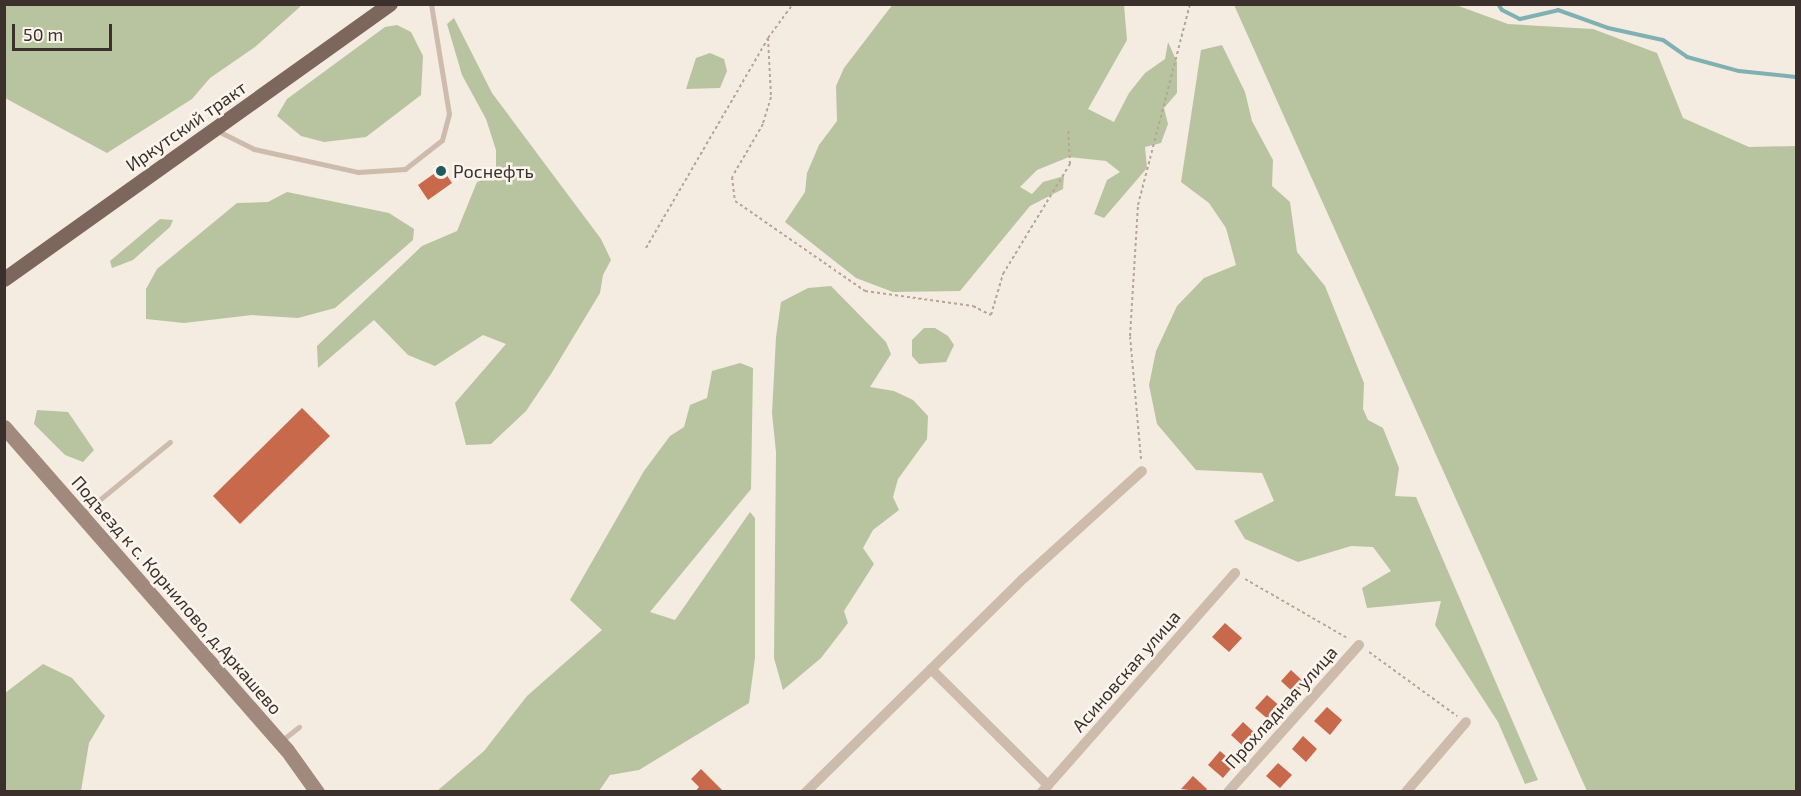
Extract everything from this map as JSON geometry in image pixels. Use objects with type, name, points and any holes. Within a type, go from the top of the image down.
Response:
[{"type":"main road","name":"Иркутский тракт","points":[[4,279],[390,4]]},
{"type":"street","name":"Подъезд к с. Корнилово, д.Аркашево","points":[[4,426],[280,742],[317,792]]},
{"type":"street","points":[[806,792],[931,669],[1142,471]]},
{"type":"street","name":"Асиновская улица","points":[[1045,788],[1235,573]]},
{"type":"street","name":"Прохладная улица","points":[[1228,792],[1359,645]]},
{"type":"street","points":[[931,669],[1045,788]]},
{"type":"street","points":[[1406,792],[1466,722]]},
{"type":"lane","points":[[214,129],[254,149],[358,172],[405,169],[442,140],[449,114],[431,4]]},
{"type":"lane","points":[[81,515],[170,442]]},
{"type":"lane","points":[[280,742],[299,727]]},
{"type":"path","points":[[646,248],[768,38],[793,4]]},
{"type":"path","points":[[1142,471],[1130,336],[1138,205],[1190,4]]},
{"type":"path","points":[[768,38],[771,97],[763,124],[732,177],[735,201],[864,291],[973,306],[991,315],[1003,274],[1070,164],[1068,128]]},
{"type":"green space","points":[[893,4],[1124,5],[1127,40],[1088,109],[1114,122],[1129,93],[1145,73],[1165,59],[1168,42],[1177,62],[1177,93],[1164,108],[1168,124],[1161,143],[1145,147],[1147,168],[1104,218],[1094,214],[1107,180],[1120,172],[1106,161],[1069,157],[1037,170],[1020,187],[1032,194],[1043,182],[1064,176],[1063,189],[1030,206],[960,291],[893,292],[856,278],[785,222],[805,192],[807,173],[819,145],[837,121],[836,86],[844,68]]},
{"type":"green space","points":[[4,5],[302,5],[255,47],[210,78],[192,99],[107,153],[5,98]]},
{"type":"green space","points":[[1234,5],[1456,5],[1508,24],[1593,29],[1657,53],[1683,118],[1749,147],[1796,146],[1796,791],[1587,791]]},
{"type":"green space","points":[[454,18],[492,93],[601,239],[611,260],[603,275],[600,293],[551,374],[526,411],[491,444],[466,445],[455,403],[506,344],[483,335],[435,366],[408,355],[374,320],[318,368],[317,346],[422,246],[457,231],[477,182],[496,175],[496,150],[486,119],[462,75],[447,24]]},
{"type":"green space","points":[[397,25],[411,32],[423,56],[421,95],[366,137],[324,142],[301,136],[277,116],[287,99],[385,27]]},
{"type":"green space","points":[[1222,45],[1245,92],[1252,121],[1273,160],[1272,186],[1290,202],[1297,252],[1325,286],[1364,383],[1363,409],[1368,420],[1383,428],[1399,468],[1395,496],[1416,497],[1538,780],[1525,784],[1498,722],[1435,625],[1441,601],[1367,608],[1362,588],[1391,571],[1373,547],[1351,546],[1298,562],[1245,539],[1234,521],[1274,501],[1262,473],[1196,470],[1157,424],[1149,385],[1156,351],[1177,306],[1204,278],[1236,265],[1226,228],[1209,203],[1181,182],[1201,50]]},
{"type":"green space","points":[[710,53],[724,59],[727,71],[720,88],[686,89],[696,58]]},
{"type":"green space","points":[[287,192],[389,213],[414,229],[413,240],[335,308],[298,318],[252,315],[184,323],[146,319],[146,289],[157,269],[237,203],[268,202]]},
{"type":"green space","points":[[160,219],[173,220],[170,227],[133,260],[112,268],[110,261]]},
{"type":"green space","points":[[831,286],[886,342],[891,354],[870,387],[894,391],[913,400],[928,416],[927,439],[898,479],[893,497],[899,510],[873,530],[863,548],[874,564],[844,611],[848,623],[821,658],[783,690],[774,658],[776,452],[772,413],[776,337],[781,302],[808,288]]},
{"type":"green space","points":[[924,328],[935,328],[948,336],[954,345],[946,362],[919,364],[912,356],[912,340]]},
{"type":"green space","points":[[740,363],[753,368],[751,489],[650,612],[675,620],[750,512],[755,518],[755,658],[749,703],[639,770],[610,775],[599,791],[437,791],[484,751],[527,696],[602,630],[570,600],[644,471],[670,436],[684,427],[690,405],[707,398],[712,371]]},
{"type":"green space","points":[[37,410],[68,412],[94,450],[83,462],[65,455],[34,424]]},
{"type":"green space","points":[[43,664],[72,678],[105,716],[89,743],[81,791],[5,791],[5,693]]},
{"type":"building","points":[[442,168],[452,183],[428,200],[418,185]]},
{"type":"building","points":[[302,408],[330,436],[240,524],[213,496]]},
{"type":"building","points":[[1225,623],[1242,638],[1229,652],[1212,637]]},
{"type":"building","points":[[1291,670],[1305,683],[1295,694],[1281,681]]},
{"type":"building","points":[[1267,695],[1282,708],[1270,721],[1255,708]]},
{"type":"building","points":[[1327,707],[1342,720],[1330,735],[1314,721]]},
{"type":"building","points":[[1243,722],[1257,735],[1245,748],[1231,735]]},
{"type":"building","points":[[1303,736],[1317,749],[1306,762],[1292,749]]},
{"type":"building","points":[[1220,751],[1235,764],[1223,778],[1208,765]]},
{"type":"building","points":[[1278,763],[1292,775],[1280,788],[1266,776]]},
{"type":"building","points":[[701,769],[724,792],[695,792],[699,787],[691,779]]},
{"type":"building","points":[[1193,776],[1207,789],[1205,792],[1181,789]]},
{"type":"waterway","points":[[1498,4],[1502,10],[1520,19],[1558,10],[1608,28],[1663,40],[1687,57],[1739,71],[1796,77]]},
{"type":"place","name":"Роснефть","points":[[441,171]]}]
